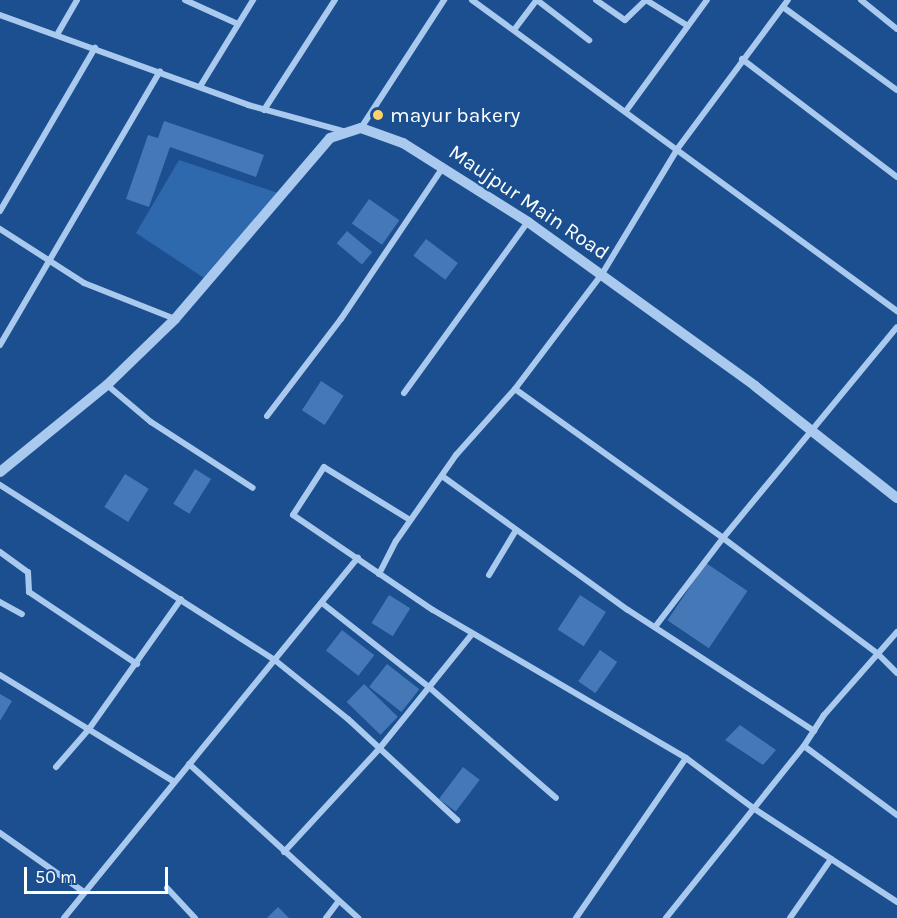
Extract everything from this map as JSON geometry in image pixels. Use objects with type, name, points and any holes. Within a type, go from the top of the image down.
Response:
[{"type":"street","points":[[58,33],[77,0]]},
{"type":"street","points":[[185,0],[238,24]]},
{"type":"street","points":[[201,85],[253,0]]},
{"type":"street","points":[[264,110],[335,0]]},
{"type":"street","points":[[361,128],[444,0]]},
{"type":"street","points":[[472,0],[678,148],[897,311]]},
{"type":"street","points":[[514,30],[537,0],[589,40]]},
{"type":"street","points":[[596,0],[625,20],[646,0],[688,26]]},
{"type":"street","points":[[626,111],[706,0]]},
{"type":"street","points":[[379,574],[410,520],[441,476],[476,431],[515,389],[602,274],[678,148],[788,0]]},
{"type":"street","points":[[861,0],[897,28]]},
{"type":"street","points":[[783,7],[897,90]]},
{"type":"street","points":[[0,15],[58,33],[264,110],[343,131]]},
{"type":"street","points":[[0,211],[95,48]]},
{"type":"street","points":[[742,59],[897,177]]},
{"type":"street","points":[[0,345],[160,71]]},
{"type":"street","name":"Maujpur Main Road","points":[[0,472],[106,385],[175,319],[301,167],[330,138],[343,131],[361,128],[403,143],[528,222],[813,430],[897,498]]},
{"type":"street","points":[[267,416],[341,319],[443,167]]},
{"type":"street","points":[[404,393],[528,222]]},
{"type":"street","points":[[0,229],[84,283],[175,319]]},
{"type":"street","points":[[655,627],[723,538],[897,327]]},
{"type":"street","points":[[106,385],[151,422],[253,488]]},
{"type":"street","points":[[515,389],[723,538],[878,654],[897,673]]},
{"type":"street","points":[[410,520],[324,467],[293,515],[472,634],[686,758],[753,808],[897,902]]},
{"type":"street","points":[[441,476],[655,627],[813,732]]},
{"type":"street","points":[[0,485],[276,661],[379,748],[457,820]]},
{"type":"street","points":[[489,575],[516,530]]},
{"type":"street","points":[[0,552],[28,572],[29,592],[137,664]]},
{"type":"street","points":[[64,918],[173,781],[276,661],[358,558]]},
{"type":"street","points":[[56,767],[89,729],[181,599]]},
{"type":"street","points":[[0,602],[22,614]]},
{"type":"street","points":[[322,603],[430,688],[556,798]]},
{"type":"street","points":[[666,918],[813,732],[897,632]]},
{"type":"street","points":[[284,852],[379,748],[472,634]]},
{"type":"street","points":[[0,675],[173,781]]},
{"type":"street","points":[[804,746],[897,815]]},
{"type":"street","points":[[576,918],[686,758]]},
{"type":"street","points":[[189,764],[358,918]]},
{"type":"street","points":[[0,833],[84,892]]},
{"type":"street","points":[[790,918],[831,859]]},
{"type":"street","points":[[167,888],[195,918]]},
{"type":"street","points":[[326,918],[338,902]]},
{"type":"shaded area","points":[[179,160],[281,194],[204,278],[136,233]]},
{"type":"building","points":[[164,121],[264,155],[256,177],[170,147],[149,207],[126,199],[148,135],[158,138]]},
{"type":"building","points":[[369,199],[399,220],[382,245],[352,224]]},
{"type":"building","points":[[347,231],[372,252],[362,264],[337,243]]},
{"type":"building","points":[[426,239],[458,263],[445,280],[413,256]]},
{"type":"building","points":[[321,381],[344,396],[325,425],[302,410]]},
{"type":"building","points":[[195,469],[211,479],[189,514],[173,504]]},
{"type":"building","points":[[125,474],[149,489],[128,522],[104,507]]},
{"type":"building","points":[[706,563],[747,591],[709,648],[667,620]]},
{"type":"building","points":[[389,595],[410,608],[393,636],[372,623]]},
{"type":"building","points":[[580,595],[606,612],[584,646],[558,629]]},
{"type":"building","points":[[342,630],[374,655],[358,676],[326,650]]},
{"type":"building","points":[[600,650],[617,662],[595,693],[578,681]]},
{"type":"building","points":[[387,664],[419,689],[401,712],[369,687]]},
{"type":"building","points":[[364,684],[398,717],[380,735],[347,702]]},
{"type":"building","points":[[0,694],[12,701],[0,721]]},
{"type":"building","points":[[740,725],[776,750],[763,765],[725,740]]},
{"type":"building","points":[[463,767],[480,780],[456,812],[439,799]]},
{"type":"building","points":[[278,907],[289,918],[267,918]]},
{"type":"place","name":"mayur bakery","points":[[378,115]]}]
